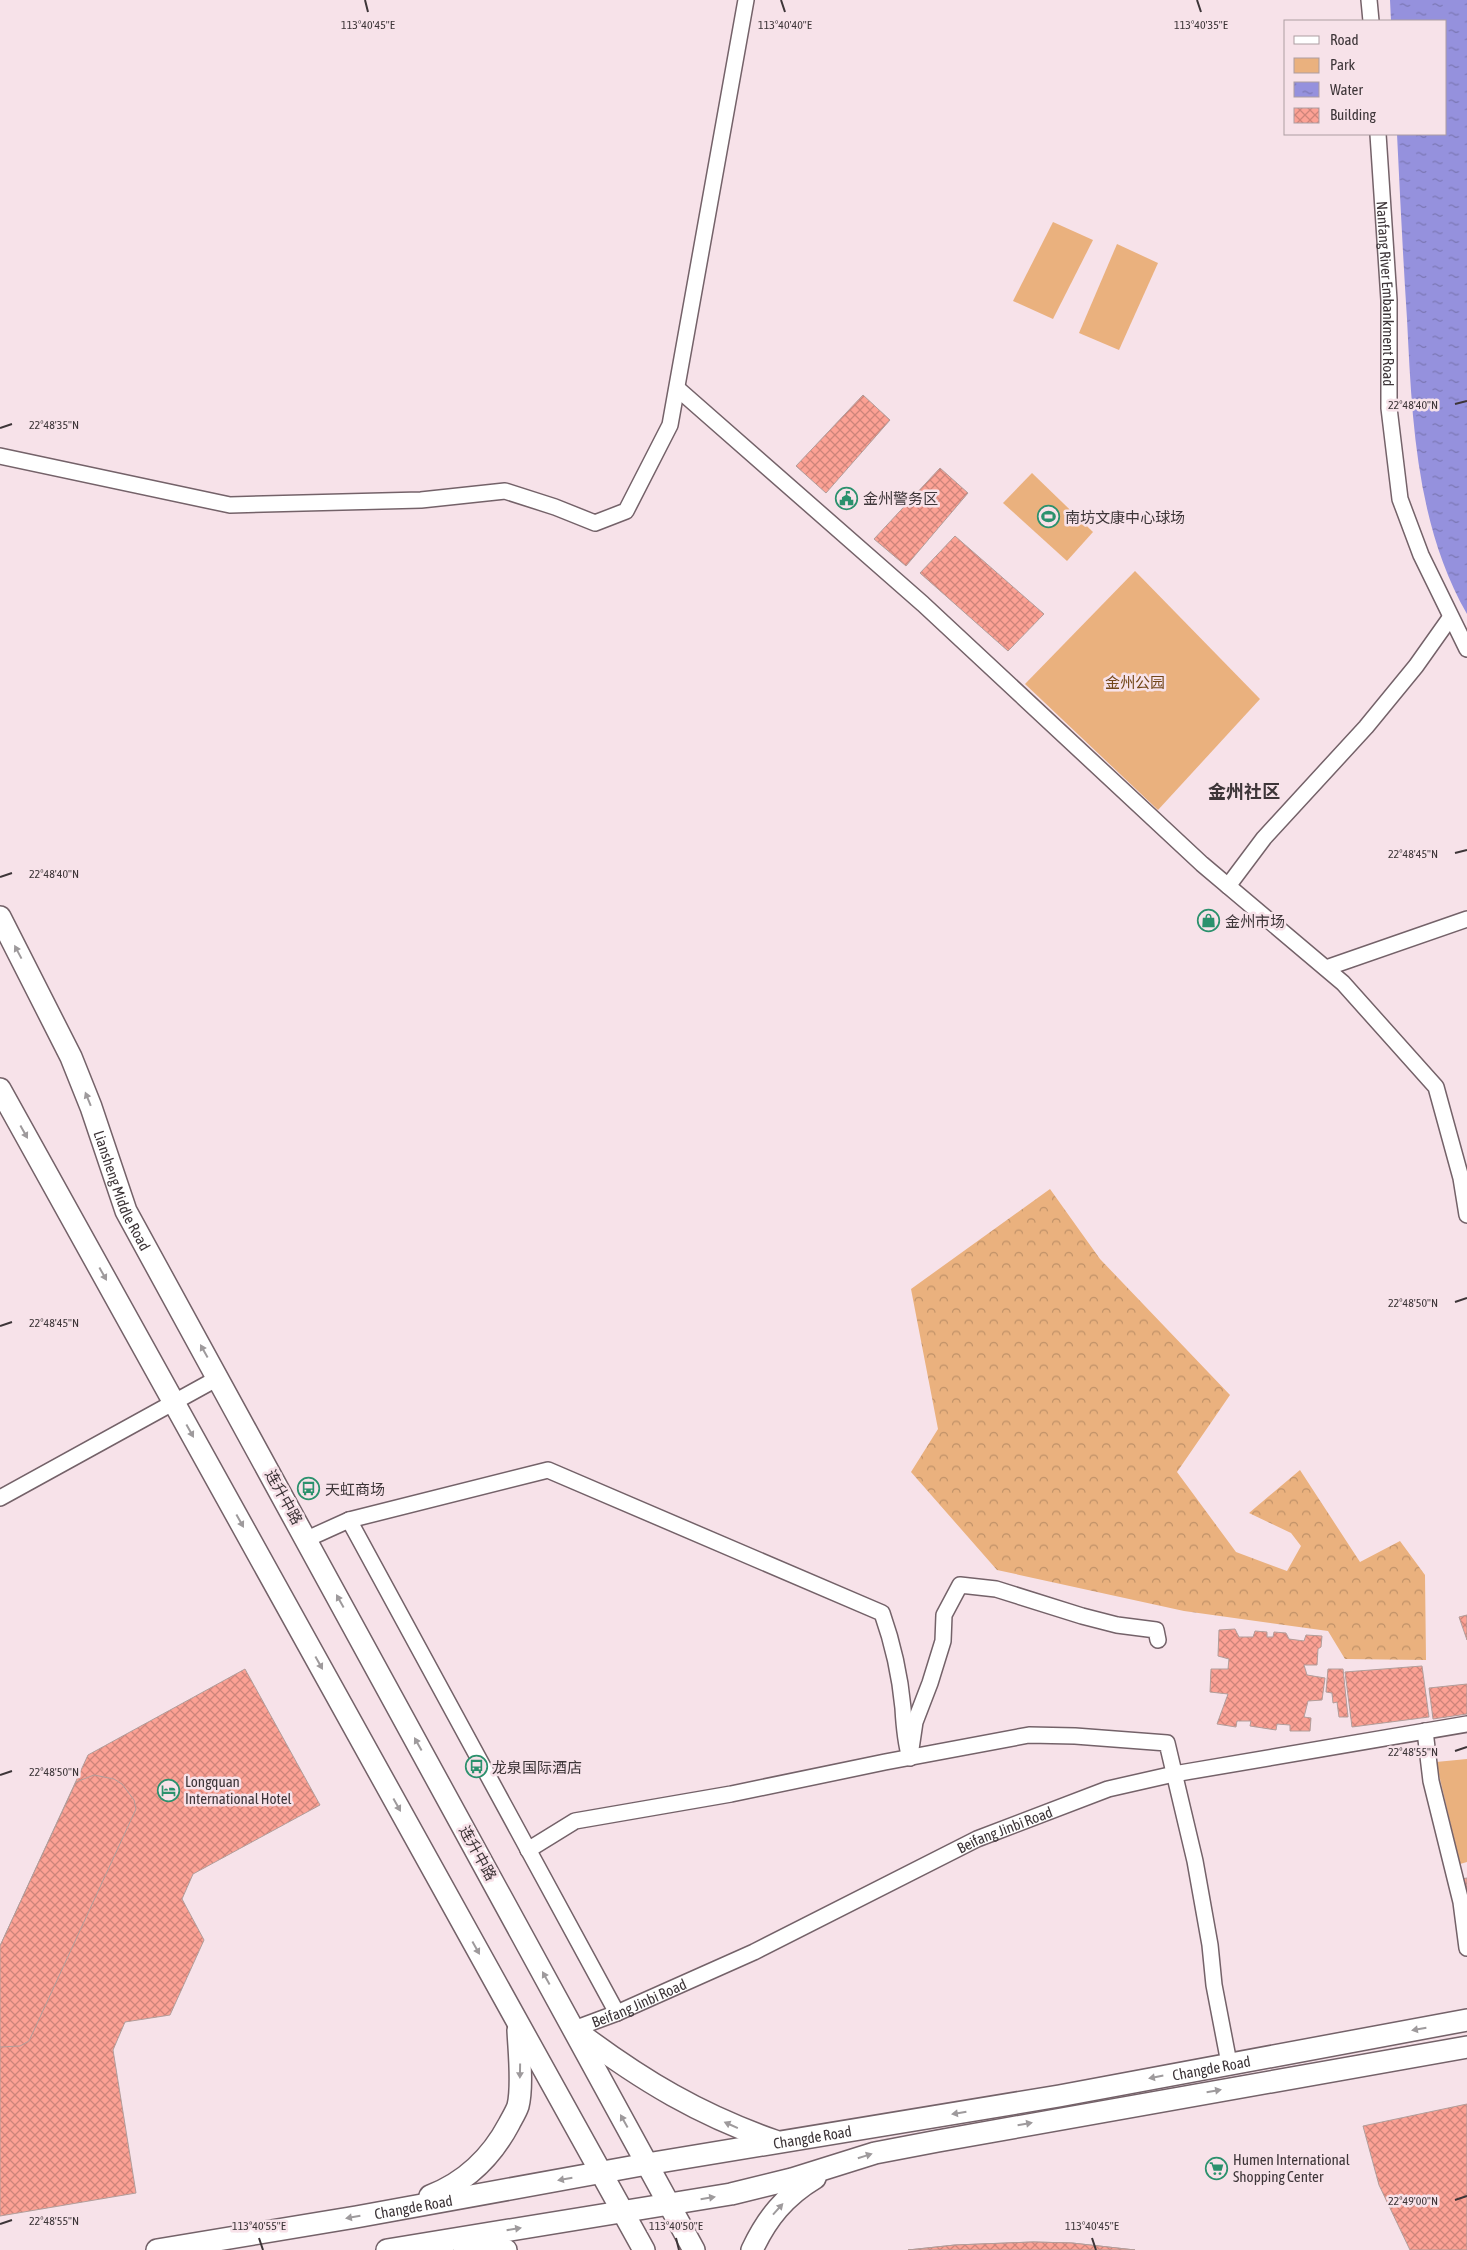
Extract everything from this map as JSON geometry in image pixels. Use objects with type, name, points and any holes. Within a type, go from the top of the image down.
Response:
[{"type":"main road","name":"Liansheng Middle Road","points":[[0,917],[71,1057],[91,1107],[126,1211],[218,1378]]},
{"type":"main road","points":[[0,1089],[644,2250]]},
{"type":"main road","name":"连升中路","points":[[218,1378],[694,2250]]},
{"type":"main road","name":"Changde Road","points":[[156,2250],[395,2210],[600,2172],[1058,2096],[1467,2020]]},
{"type":"main road","points":[[395,2210],[441,2192],[475,2172],[498,2146],[518,2106],[520,2068],[517,2022]]},
{"type":"main road","points":[[574,2029],[652,2085],[693,2108],[734,2127],[777,2142]]},
{"type":"main road","name":"Changde Road","points":[[386,2250],[732,2194],[792,2179],[875,2153],[938,2140],[1467,2047]]},
{"type":"main road","points":[[752,2250],[766,2222],[795,2190],[840,2164]]},
{"type":"main road","points":[[414,2246],[506,2250]]},
{"type":"street","points":[[0,456],[230,505],[421,500],[506,491],[555,507],[595,523],[626,511],[670,426],[678,389],[686,327],[746,0]]},
{"type":"street","points":[[1370,0],[1371,20]]},
{"type":"street","name":"Nanfang River Embankment Road","points":[[1378,135],[1389,300],[1389,408],[1400,499],[1421,555],[1450,618],[1467,649]]},
{"type":"street","points":[[678,389],[930,611],[1202,864],[1343,983],[1436,1087],[1460,1178],[1467,1215]]},
{"type":"street","points":[[1228,886],[1264,838],[1372,720],[1416,666],[1450,618]]},
{"type":"street","points":[[1326,968],[1467,919]]},
{"type":"street","points":[[0,1498],[218,1378]]},
{"type":"street","points":[[307,1539],[349,1520],[548,1470],[882,1613],[892,1641],[904,1734],[910,1758]]},
{"type":"street","points":[[349,1520],[617,2013]]},
{"type":"street","points":[[910,1758],[915,1722],[943,1642],[944,1615],[960,1585],[996,1590],[1117,1625],[1156,1630],[1158,1640]]},
{"type":"street","name":"Beifang Jinbi Road","points":[[574,2029],[617,2013],[754,1952],[977,1839],[1108,1789],[1174,1774],[1467,1724]]},
{"type":"street","points":[[1425,1731],[1431,1781],[1461,1902],[1467,1948]]},
{"type":"street","points":[[528,1850],[574,1821],[749,1791],[1029,1735],[1075,1736],[1166,1743],[1200,1887],[1210,1945],[1214,1985],[1229,2064]]},
{"type":"green space","points":[[1053,222],[1093,240],[1053,319],[1013,301]]},
{"type":"green space","points":[[1117,244],[1158,263],[1119,350],[1079,333]]},
{"type":"green space","name":"南坊文康中心球场","points":[[1032,473],[1093,532],[1067,561],[1003,503]]},
{"type":"green space","name":"金州公园","points":[[1135,571],[1260,699],[1158,810],[1025,684]]},
{"type":"green space","points":[[1050,1189],[1100,1259],[1230,1395],[1177,1472],[1236,1552],[1287,1571],[1301,1546],[1291,1533],[1249,1513],[1300,1470],[1360,1562],[1400,1541],[1425,1575],[1426,1660],[1345,1659],[1328,1631],[1184,1611],[997,1570],[911,1472],[938,1429],[911,1289]]},
{"type":"green space","points":[[1467,1759],[1467,1862],[1460,1864],[1436,1762]]},
{"type":"water","points":[[1390,0],[1467,0],[1467,614],[1450,580],[1437,544],[1427,508],[1420,471],[1411,395],[1397,135],[1447,135],[1447,20],[1391,20]]},
{"type":"building","points":[[863,395],[890,420],[826,493],[796,466]]},
{"type":"building","points":[[940,468],[968,493],[906,566],[874,539]]},
{"type":"building","points":[[955,536],[1044,614],[1008,651],[920,573]]},
{"type":"building","points":[[1467,1615],[1467,1640],[1459,1617]]},
{"type":"building","points":[[1235,1629],[1239,1637],[1253,1637],[1255,1631],[1267,1632],[1267,1637],[1273,1637],[1274,1632],[1286,1633],[1289,1639],[1304,1641],[1306,1635],[1322,1636],[1321,1647],[1318,1649],[1317,1665],[1304,1665],[1307,1675],[1325,1678],[1322,1700],[1308,1701],[1304,1717],[1311,1718],[1310,1731],[1290,1731],[1290,1725],[1277,1724],[1276,1730],[1250,1726],[1251,1721],[1237,1721],[1236,1727],[1217,1724],[1228,1694],[1210,1692],[1211,1669],[1228,1669],[1229,1659],[1218,1656],[1219,1630]]},
{"type":"building","points":[[1422,1666],[1429,1717],[1352,1727],[1345,1672]]},
{"type":"building","points":[[245,1669],[320,1805],[193,1874],[182,1899],[204,1940],[170,2015],[125,2022],[113,2050],[136,2193],[0,2216],[0,1946],[88,1755]]},
{"type":"building","points":[[1328,1669],[1343,1669],[1348,1717],[1339,1717],[1337,1702],[1333,1703],[1332,1693],[1326,1692]]},
{"type":"building","points":[[1467,1684],[1467,1714],[1433,1719],[1429,1688]]},
{"type":"building","points":[[94,1775],[114,1779],[122,1784],[134,1800],[136,1809],[29,2041],[20,2046],[0,2047],[0,1946],[76,1782]]},
{"type":"building","points":[[1467,1878],[1467,1899],[1461,1879]]},
{"type":"building","points":[[1467,2104],[1467,2250],[1410,2250],[1379,2185],[1363,2126]]},
{"type":"building","points":[[1033,2242],[1072,2243],[1135,2250],[908,2250],[955,2245]]},
{"type":"building","points":[[1033,2242],[1072,2243],[1135,2250],[908,2250],[955,2245]]},
{"type":"place","name":"金州警务区","points":[[847,498]]},
{"type":"place","name":"南坊文康中心球场","points":[[1049,517]]},
{"type":"place","name":"金州市场","points":[[1209,921]]},
{"type":"place","name":"天虹商场","points":[[309,1489]]},
{"type":"place","name":"龙泉国际酒店","points":[[476,1767]]},
{"type":"place","name":"Longquan International Hotel","points":[[169,1790]]},
{"type":"place","name":"Humen International Shopping Center","points":[[1217,2168]]},
{"type":"district","name":"金州社区","points":[[1244,791]]}]
